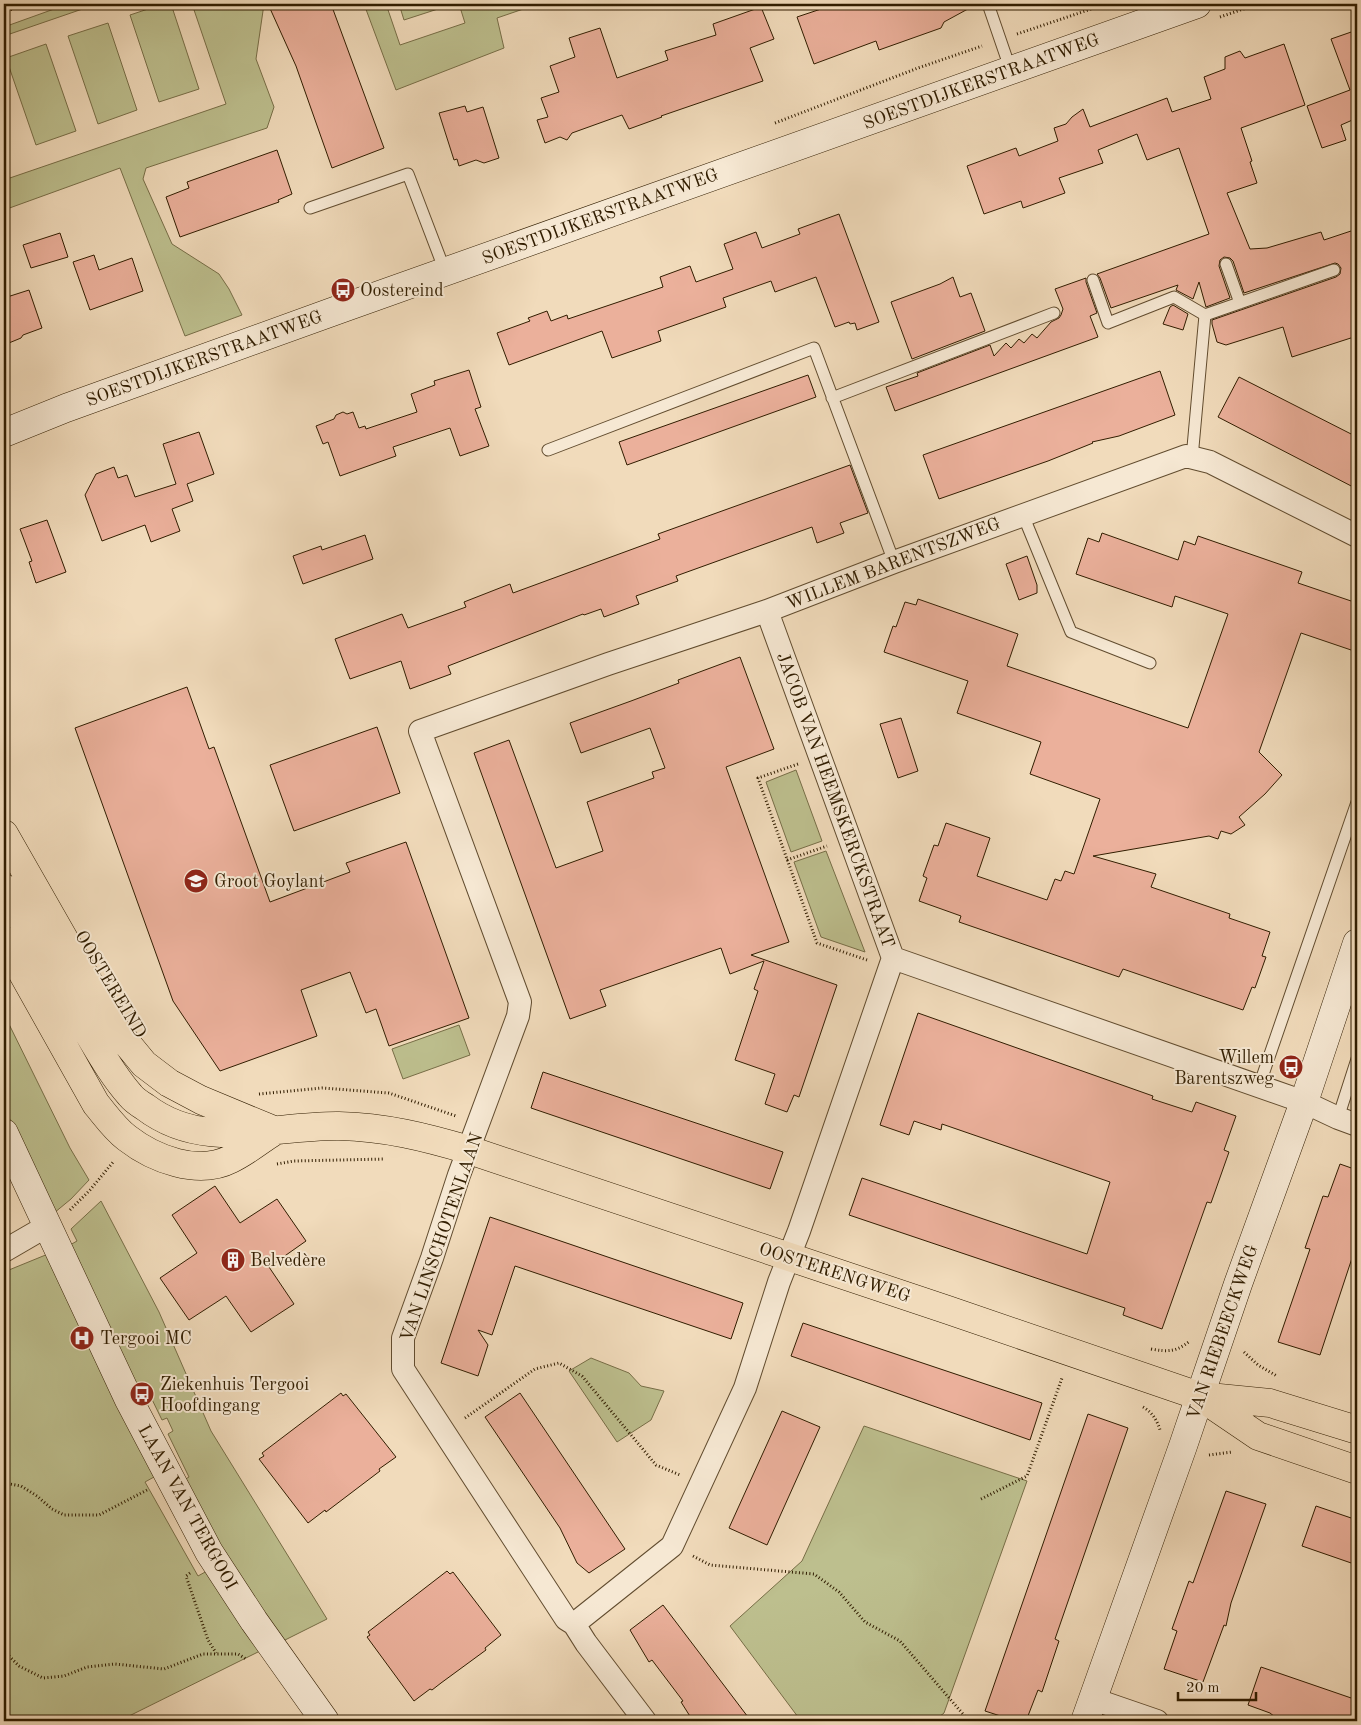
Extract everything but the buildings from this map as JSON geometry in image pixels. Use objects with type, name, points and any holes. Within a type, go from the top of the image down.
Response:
[{"type":"main road","points":[[4,834],[116,1030],[144,1064],[169,1083],[201,1100],[275,1130]]},
{"type":"main road","points":[[4,888],[112,1072],[131,1097],[157,1117],[189,1130],[227,1134],[337,1126],[377,1128],[416,1135],[469,1150]]},
{"type":"main road","points":[[6,950],[96,1104],[112,1125],[127,1138],[154,1155],[182,1164],[208,1166],[230,1160],[275,1130]]},
{"type":"main road","name":"OOSTERENGWEG","points":[[469,1150],[1199,1396],[1270,1403],[1357,1430]]},
{"type":"main road","name":"OOSTERENGWEG","points":[[1199,1396],[1258,1436],[1357,1470]]},
{"type":"street","name":"SOESTDIJKERSTRAATWEG","points":[[4,433],[66,408],[1198,4]]},
{"type":"street","name":"WILLEM BARENTSZWEG","points":[[420,731],[608,664],[767,611],[894,562],[1186,456],[1210,462],[1357,536]]},
{"type":"street","name":"JACOB VAN HEEMSKERCKSTRAAT","points":[[574,1624],[672,1546],[745,1388],[779,1282],[802,1222],[893,958],[767,611]]},
{"type":"street","name":"VAN LINSCHOTENLAAN","points":[[420,731],[520,1002],[518,1016],[459,1175],[403,1338],[403,1369],[446,1432],[566,1619],[574,1624],[586,1643],[645,1721]]},
{"type":"street","name":"VAN RIEBEECKWEG","points":[[1089,1710],[1199,1396],[1227,1345],[1238,1284],[1304,1102],[1357,943]]},
{"type":"street","points":[[893,958],[1304,1102],[1347,1121]]},
{"type":"street","name":"LAAN VAN TERGOOI","points":[[4,1133],[129,1400],[209,1552],[325,1721]]},
{"type":"street","points":[[4,1251],[46,1226]]},
{"type":"street","points":[[1089,1710],[1157,1721]]},
{"type":"lane","points":[[988,4],[1011,70]]},
{"type":"lane","points":[[310,208],[408,174],[445,272]]},
{"type":"lane","points":[[1226,264],[1240,303]]},
{"type":"lane","points":[[1092,280],[1108,323],[1174,297],[1204,315],[1334,270]]},
{"type":"lane","points":[[832,398],[1054,313]]},
{"type":"lane","points":[[1192,458],[1204,315]]},
{"type":"lane","points":[[548,450],[814,348],[894,562]]},
{"type":"lane","points":[[1023,515],[1070,632],[1150,663]]},
{"type":"lane","points":[[1259,1086],[1357,802]]},
{"type":"lane","points":[[1347,1121],[1357,1059]]},
{"type":"path","points":[[4,12],[27,4]]},
{"type":"path","points":[[820,756],[758,778],[787,860],[817,943],[873,963],[893,958]]},
{"type":"path","points":[[787,860],[850,838]]},
{"type":"path","points":[[258,1094],[322,1088],[389,1093],[479,1124]]},
{"type":"path","points":[[46,1226],[74,1207],[120,1154]]},
{"type":"path","points":[[1143,1347],[1152,1350],[1172,1351],[1182,1347],[1197,1336],[1244,1352],[1258,1365],[1284,1378]]},
{"type":"path","points":[[446,1432],[534,1369],[560,1363],[582,1376],[656,1465],[701,1484]]},
{"type":"path","points":[[981,1499],[1027,1476],[1062,1378]]},
{"type":"path","points":[[4,1483],[21,1486],[37,1496],[52,1509],[64,1515],[99,1515],[151,1488]]},
{"type":"path","points":[[672,1546],[710,1565],[814,1574],[839,1592],[865,1622],[900,1642],[969,1721]]},
{"type":"path","points":[[193,1571],[186,1576],[208,1640],[217,1654]]},
{"type":"path","points":[[4,1651],[19,1666],[43,1678],[64,1676],[87,1667],[115,1664],[164,1669],[202,1654],[238,1654],[252,1663]]},
{"type":"green space","points":[[68,4],[97,4],[4,36],[4,27]]},
{"type":"green space","points":[[163,4],[171,4],[199,89],[159,102],[130,15]]},
{"type":"green space","points":[[192,4],[264,4],[256,59],[274,107],[267,128],[146,168],[143,179],[172,244],[219,274],[242,315],[185,336],[120,168],[4,210],[4,180],[226,104]]},
{"type":"green space","points":[[364,4],[386,4],[400,45],[465,23],[459,4],[538,4],[497,18],[504,48],[396,90]]},
{"type":"green space","points":[[399,4],[443,4],[444,7],[404,20]]},
{"type":"green space","points":[[108,23],[137,110],[98,124],[68,36]]},
{"type":"green space","points":[[46,44],[76,131],[36,145],[6,58]]},
{"type":"green space","points":[[796,770],[822,841],[791,852],[766,782]]},
{"type":"green space","points":[[826,851],[865,952],[821,937],[794,862]]},
{"type":"green space","points":[[4,1014],[70,1148],[89,1180],[54,1213],[4,1107]]},
{"type":"green space","points":[[459,1025],[470,1055],[403,1079],[392,1049]]},
{"type":"green space","points":[[101,1201],[159,1312],[211,1431],[327,1619],[283,1641],[224,1552],[184,1480],[189,1477],[168,1434],[173,1431],[167,1418],[162,1420],[144,1383],[137,1386],[70,1245],[77,1241],[71,1229]]},
{"type":"green space","points":[[48,1254],[154,1477],[145,1482],[198,1576],[207,1571],[260,1651],[119,1721],[4,1721],[4,1272]]},
{"type":"green space","points":[[591,1358],[629,1373],[641,1386],[664,1391],[651,1420],[617,1442],[569,1371]]},
{"type":"green space","points":[[864,1426],[1027,1481],[944,1713],[934,1721],[801,1721],[730,1626],[802,1561]]},
{"type":"place","name":"Oostereind","points":[[343,290]]},
{"type":"place","name":"Groot Goylant","points":[[196,881]]},
{"type":"place","name":"Willem Barentszweg","points":[[1291,1067]]},
{"type":"place","name":"Belvedère","points":[[233,1260]]},
{"type":"place","name":"Tergooi MC","points":[[82,1338]]},
{"type":"place","name":"Ziekenhuis Tergooi Hoofdingang","points":[[142,1394]]}]
